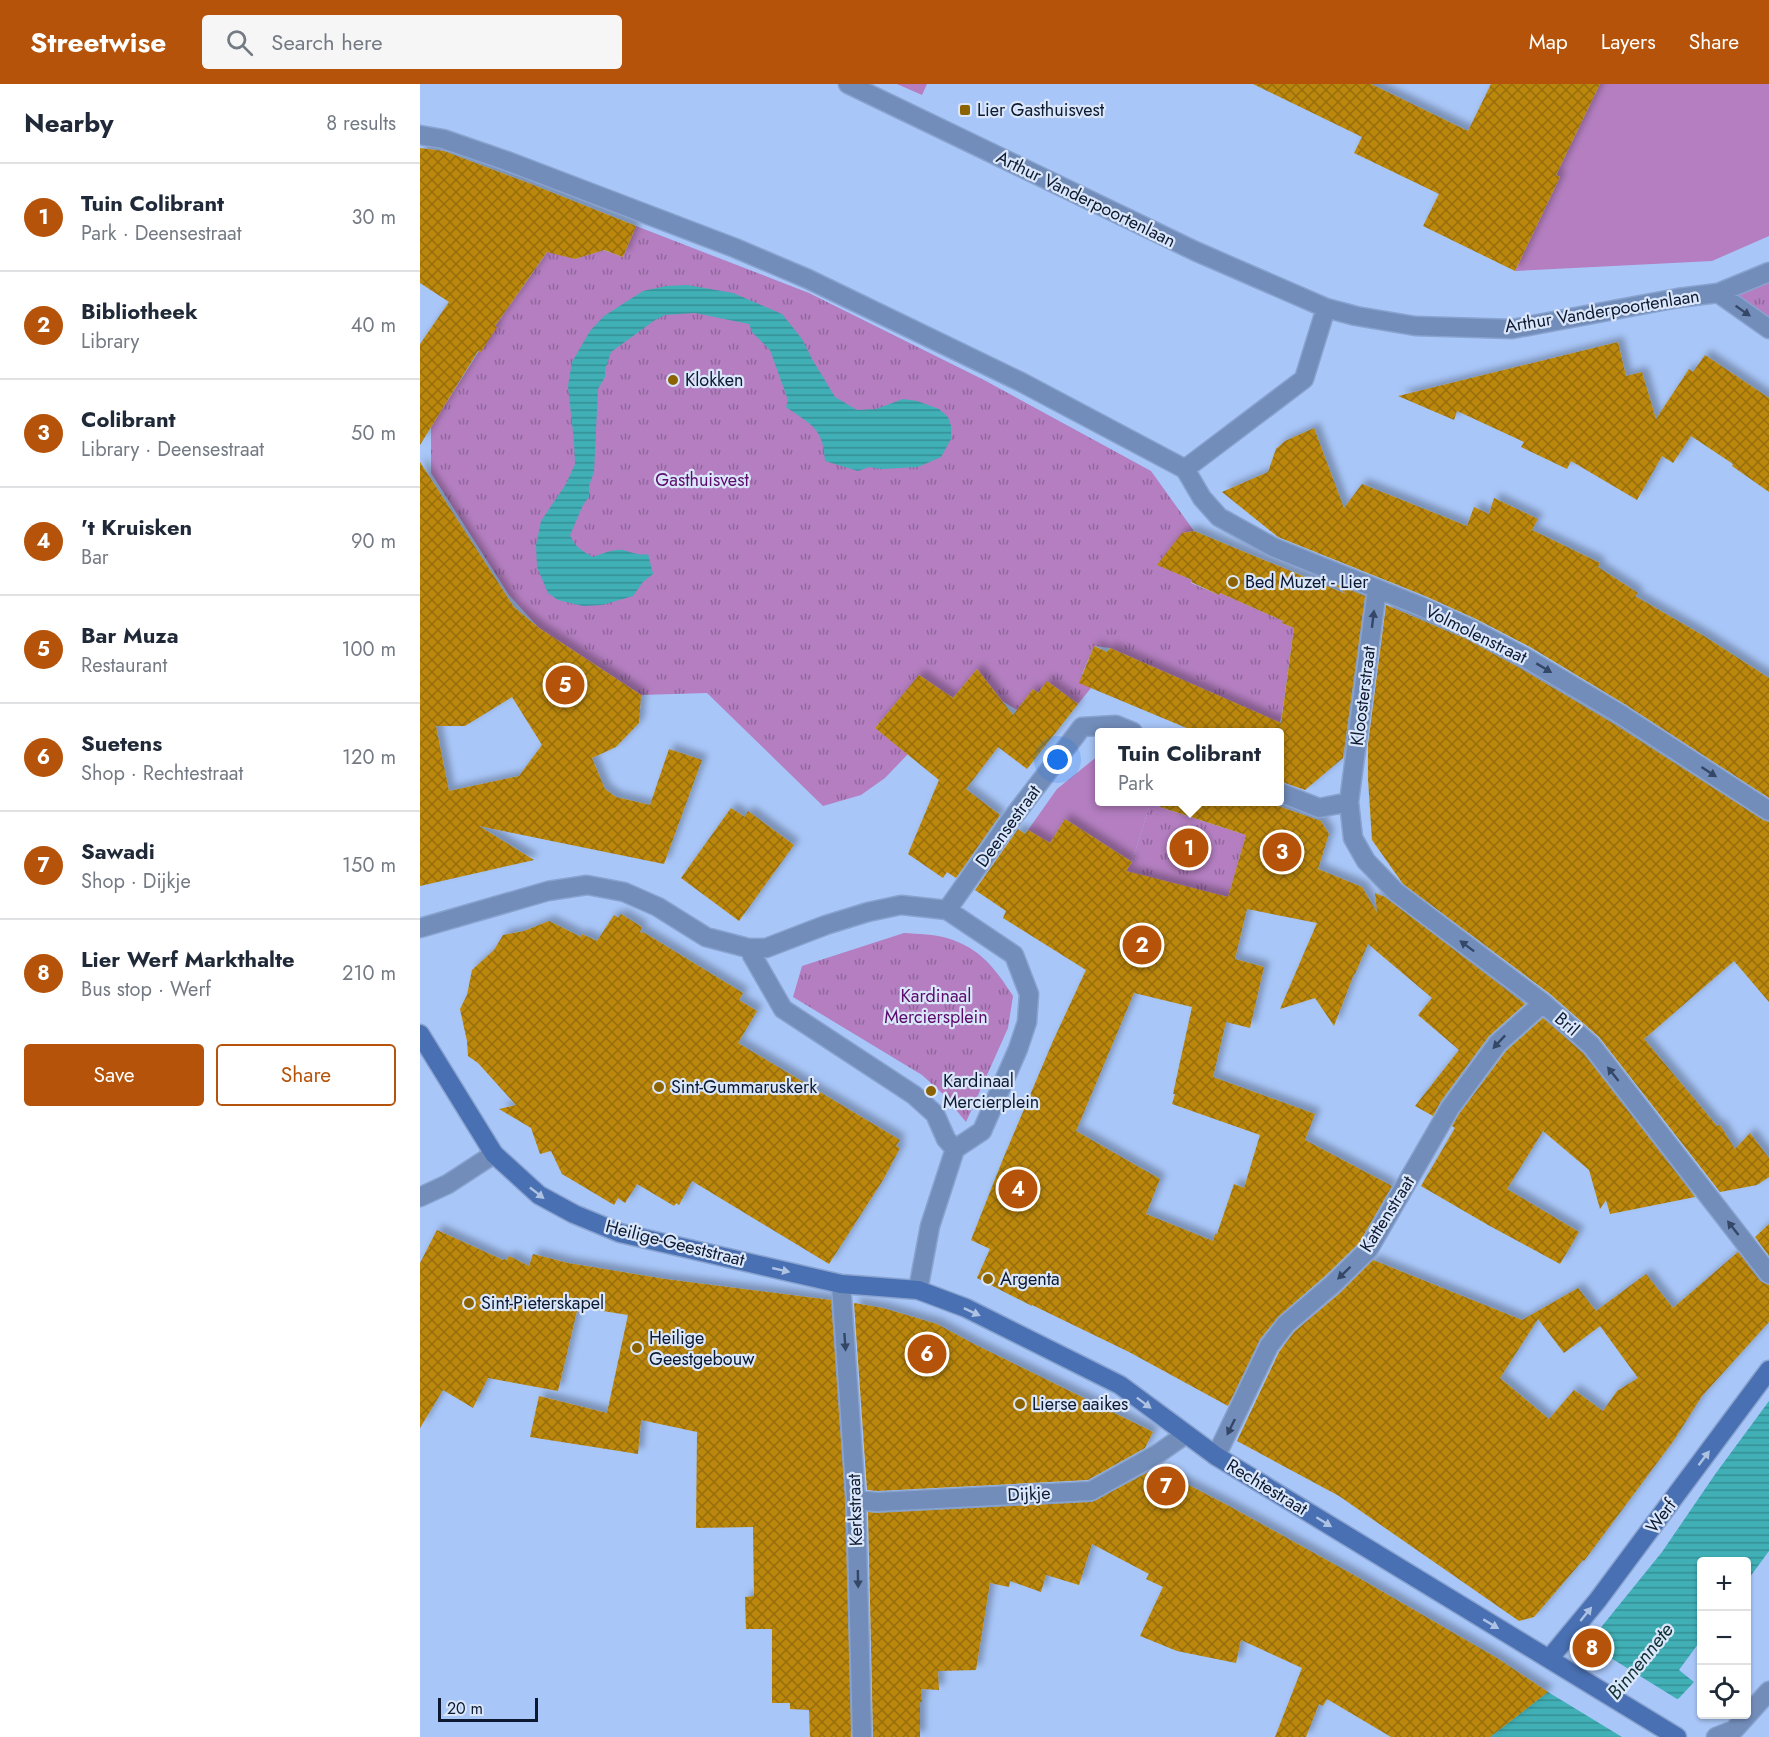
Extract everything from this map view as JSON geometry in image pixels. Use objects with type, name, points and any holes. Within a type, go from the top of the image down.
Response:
[{"type":"street","name":"Arthur Vanderpoortenlaan","points":[[848,84],[1195,251],[1326,308],[1356,316],[1415,326],[1512,329],[1678,298],[1718,293],[1769,273]]},
{"type":"street","points":[[420,135],[443,139],[518,165],[716,240],[808,279],[1021,382],[1185,469],[1304,379],[1326,308]]},
{"type":"street","points":[[1718,293],[1769,328]]},
{"type":"street","name":"Volmolenstraat","points":[[1185,469],[1202,498],[1219,517],[1273,547],[1471,629],[1524,657],[1620,714],[1769,811]]},
{"type":"street","name":"Kloosterstraat","points":[[1350,802],[1377,589]]},
{"type":"street","name":"Deensestraat","points":[[947,910],[1007,825],[1082,728],[1116,725],[1123,728]]},
{"type":"street","points":[[1284,794],[1319,808],[1350,802]]},
{"type":"street","name":"Bril","points":[[1350,802],[1353,838],[1373,869],[1396,892],[1543,1003],[1591,1045],[1769,1274]]},
{"type":"street","points":[[420,928],[548,891],[587,885],[624,892],[658,907],[706,937],[748,948],[766,948],[868,912],[901,905],[947,910],[1014,955],[1029,994],[1026,1022],[1018,1049],[982,1131],[955,1149],[930,1226],[918,1290]]},
{"type":"street","points":[[748,948],[783,1009],[914,1095],[935,1114],[946,1139],[955,1149]]},
{"type":"street","name":"Kattenstraat","points":[[1216,1456],[1269,1346],[1286,1324],[1368,1250],[1450,1108],[1498,1043],[1543,1003]]},
{"type":"street","name":"Heilige-Geeststraat","points":[[420,1034],[494,1154],[539,1196],[574,1214],[620,1233],[841,1284]]},
{"type":"street","points":[[420,1197],[448,1184],[494,1154]]},
{"type":"street","name":"Rechtestraat","points":[[841,1284],[918,1290],[966,1308],[1120,1385],[1216,1456],[1677,1737]]},
{"type":"street","name":"Kerkstraat","points":[[841,1284],[856,1500],[862,1737]]},
{"type":"street","name":"Werf","points":[[1549,1659],[1597,1601],[1769,1370]]},
{"type":"street","name":"Dijkje","points":[[856,1500],[877,1502],[1091,1491],[1160,1453],[1186,1434]]},
{"type":"street","points":[[1716,1737],[1734,1730],[1769,1691]]},
{"type":"green space","points":[[897,84],[927,84],[922,95]]},
{"type":"green space","points":[[1600,84],[1769,84],[1769,236],[1712,261],[1515,271],[1560,177],[1556,175]]},
{"type":"green space","name":"Gasthuisvest","points":[[636,226],[809,293],[984,380],[1151,471],[1194,531],[1182,533],[1158,565],[1192,580],[1191,583],[1219,595],[1220,593],[1294,628],[1282,714],[1276,728],[1246,708],[1110,648],[1094,646],[1082,674],[1094,679],[1091,688],[1078,704],[1047,681],[1038,693],[1033,689],[1017,710],[1002,701],[977,669],[953,698],[919,675],[875,728],[908,754],[885,778],[861,795],[823,806],[707,693],[641,695],[539,628],[509,595],[431,473],[431,427],[495,326],[551,247],[575,259],[603,250],[623,257]]},
{"type":"green space","points":[[1769,269],[1769,326],[1718,293]]},
{"type":"green space","points":[[1095,758],[1095,806],[1149,806],[1132,862],[1065,819],[1050,843],[1028,830],[1057,789]]},
{"type":"green space","points":[[1149,806],[1156,806],[1246,835],[1226,904],[1125,872],[1132,862]]},
{"type":"green space","name":"Kardinaal Merciersplein","points":[[904,933],[942,937],[969,947],[986,960],[1013,996],[1008,1028],[966,1122],[942,1093],[922,1075],[793,997],[802,966]]},
{"type":"water","points":[[687,285],[733,293],[782,314],[802,339],[835,397],[857,410],[876,409],[903,399],[917,401],[939,409],[948,417],[951,439],[941,457],[918,467],[882,469],[869,467],[858,471],[825,461],[822,441],[814,428],[786,407],[788,400],[770,350],[752,332],[749,324],[695,313],[665,315],[611,352],[605,377],[598,389],[594,472],[589,486],[589,497],[570,535],[579,548],[593,557],[619,550],[648,554],[653,574],[643,582],[633,596],[602,605],[583,606],[558,600],[548,593],[537,567],[536,545],[541,521],[566,484],[575,464],[568,386],[572,362],[590,331],[604,316],[643,291],[666,286]]},
{"type":"water","name":"Binnennete","points":[[1769,1401],[1769,1551],[1751,1576],[1751,1557],[1697,1557],[1697,1645],[1679,1670],[1694,1682],[1643,1737],[1490,1737],[1548,1692],[1590,1645],[1594,1636],[1662,1552]]},
{"type":"pier","points":[[1589,1640],[1590,1645],[1677,1699],[1681,1698],[1647,1737],[1622,1737],[1548,1692]]},
{"type":"building","points":[[1253,84],[1371,84],[1468,131],[1491,84],[1600,84],[1556,175],[1560,177],[1515,271],[1423,226],[1439,194],[1354,153],[1362,137]]},
{"type":"building","points":[[420,148],[444,151],[636,226],[623,257],[604,250],[575,259],[547,252],[495,326],[497,327],[481,352],[478,351],[420,445],[420,344],[449,302],[420,283]]},
{"type":"building","points":[[1618,342],[1626,376],[1642,372],[1656,419],[1689,369],[1693,372],[1705,355],[1769,398],[1769,492],[1691,436],[1673,463],[1662,456],[1637,500],[1571,461],[1567,469],[1521,447],[1524,442],[1457,411],[1454,420],[1398,396]]},
{"type":"building","points":[[1314,428],[1344,508],[1362,484],[1467,526],[1474,507],[1489,514],[1494,498],[1538,519],[1532,530],[1600,563],[1598,567],[1638,593],[1635,596],[1704,636],[1769,678],[1769,798],[1626,705],[1530,647],[1425,596],[1278,537],[1222,492],[1268,472],[1276,449],[1285,441]]},
{"type":"building","points":[[420,462],[514,607],[539,628],[641,695],[639,723],[616,747],[592,758],[605,789],[616,797],[650,805],[669,749],[702,760],[664,864],[479,826],[534,860],[420,886]],"holes":[[[512,697],[542,745],[519,776],[449,791],[436,726],[465,726]]]},
{"type":"building","points":[[1194,531],[1346,594],[1333,583],[1365,596],[1343,758],[1305,790],[1284,783],[1284,728],[1186,728],[1079,683],[1094,646],[1107,652],[1110,648],[1281,723],[1294,628],[1157,565],[1182,533]]},
{"type":"building","points":[[1386,605],[1466,639],[1518,667],[1614,724],[1769,822],[1769,1002],[1734,961],[1644,1039],[1717,1126],[1720,1125],[1735,1149],[1750,1133],[1769,1158],[1769,1177],[1757,1185],[1720,1192],[1599,1037],[1550,994],[1403,884],[1372,840],[1368,744]]},
{"type":"building","points":[[977,669],[1013,715],[1033,689],[1038,693],[1047,681],[1078,704],[1027,769],[998,747],[966,789],[1000,815],[956,878],[947,872],[943,878],[908,854],[939,780],[875,728],[919,675],[953,698]]},
{"type":"building","points":[[1160,806],[1278,806],[1321,821],[1329,834],[1318,869],[1362,887],[1377,912],[1375,893],[1385,897],[1525,1004],[1489,1036],[1441,1101],[1433,1116],[1415,1106],[1459,1050],[1418,1015],[1432,998],[1368,944],[1334,1026],[1315,998],[1280,1009],[1317,923],[1247,909],[1235,959],[1264,967],[1250,1028],[1226,1022],[1213,1077],[1315,1114],[1305,1140],[1392,1186],[1359,1243],[1279,1316],[1260,1339],[1228,1406],[1129,1352],[977,1278],[990,1249],[971,1240],[1053,1041],[1086,970],[1003,918],[1006,911],[975,890],[1018,829],[1025,834],[1028,830],[1050,843],[1065,819],[1132,862],[1126,871],[1228,897],[1246,835]],"holes":[[[1134,993],[1192,1007],[1173,1094],[1175,1094],[1172,1104],[1260,1135],[1244,1188],[1234,1184],[1213,1241],[1146,1214],[1160,1179],[1076,1131]]]},
{"type":"building","points":[[731,808],[745,817],[748,811],[794,845],[739,921],[681,878]]},
{"type":"building","name":"Sint-Gummaruskerk","points":[[621,914],[642,927],[640,932],[743,993],[739,1000],[757,1011],[738,1043],[900,1140],[896,1146],[900,1148],[883,1180],[829,1264],[692,1181],[679,1205],[676,1203],[674,1206],[637,1184],[625,1203],[618,1198],[614,1205],[562,1174],[551,1151],[540,1154],[531,1128],[499,1109],[516,1105],[478,1063],[468,1056],[460,1009],[467,995],[472,970],[494,950],[503,935],[524,931],[549,921],[581,937],[582,934],[597,941],[614,915],[618,918]]},
{"type":"building","points":[[1543,1018],[1583,1053],[1695,1197],[1610,1214],[1606,1200],[1600,1209],[1589,1170],[1543,1131],[1507,1189],[1579,1232],[1560,1264],[1421,1186],[1455,1128],[1452,1126],[1459,1114],[1506,1051]]},
{"type":"building","points":[[1769,1224],[1769,1256],[1755,1237]]},
{"type":"building","points":[[437,1230],[503,1260],[507,1260],[509,1256],[529,1266],[533,1254],[568,1263],[665,1279],[831,1300],[845,1501],[851,1737],[810,1737],[809,1710],[790,1709],[790,1703],[772,1703],[772,1629],[746,1629],[745,1597],[754,1596],[753,1527],[696,1528],[697,1432],[641,1420],[638,1454],[530,1437],[539,1396],[607,1413],[628,1315],[578,1307],[558,1391],[488,1378],[473,1408],[443,1390],[420,1428],[420,1263]]},
{"type":"building","points":[[1738,1252],[1760,1281],[1769,1285],[1769,1322],[1702,1396],[1674,1440],[1584,1561],[1534,1617],[1519,1621],[1339,1496],[1237,1441],[1279,1352],[1294,1332],[1340,1293],[1373,1260],[1522,1320],[1578,1288],[1596,1311],[1646,1274],[1673,1308]],"holes":[[[1538,1319],[1564,1353],[1600,1326],[1638,1378],[1617,1391],[1603,1411],[1574,1390],[1549,1419],[1500,1378]]]},
{"type":"building","points":[[854,1303],[883,1308],[937,1324],[1153,1432],[1145,1448],[1088,1480],[867,1490]]},
{"type":"building","points":[[1156,1468],[1352,1574],[1497,1658],[1548,1692],[1490,1737],[1391,1737],[1327,1699],[1323,1706],[1319,1704],[1306,1737],[1275,1737],[1302,1668],[1241,1640],[1236,1663],[1177,1651],[1140,1636],[1163,1587],[1146,1579],[1149,1574],[1092,1544],[1079,1585],[1046,1575],[1041,1592],[1010,1581],[1009,1587],[990,1583],[976,1670],[938,1671],[939,1690],[921,1689],[920,1737],[873,1737],[868,1512],[1092,1502]]},
{"type":"place","name":"Lier Gasthuisvest","points":[[965,110]]},
{"type":"place","name":"Klokken","points":[[673,380]]},
{"type":"place","name":"Bed Muzet - Lier","points":[[1233,582]]},
{"type":"place","name":"Bar Muza","points":[[565,685]]},
{"type":"place","name":"Tuin Colibrant","points":[[1189,848]]},
{"type":"place","name":"Colibrant","points":[[1282,852]]},
{"type":"place","name":"Bibliotheek","points":[[1142,945]]},
{"type":"place","name":"Sint-Gummaruskerk","points":[[659,1087]]},
{"type":"place","name":"Kardinaal Mercierplein","points":[[931,1091]]},
{"type":"place","name":"'t Kruisken","points":[[1018,1189]]},
{"type":"place","name":"Argenta","points":[[988,1279]]},
{"type":"place","name":"Sint-Pieterskapel","points":[[469,1303]]},
{"type":"place","name":"Heilige Geestgebouw","points":[[637,1348]]},
{"type":"place","name":"Suetens","points":[[927,1354]]},
{"type":"place","name":"Lierse aaikes","points":[[1020,1404]]},
{"type":"place","name":"Sawadi","points":[[1166,1486]]},
{"type":"place","name":"Lier Werf Markthalte","points":[[1592,1648]]}]
